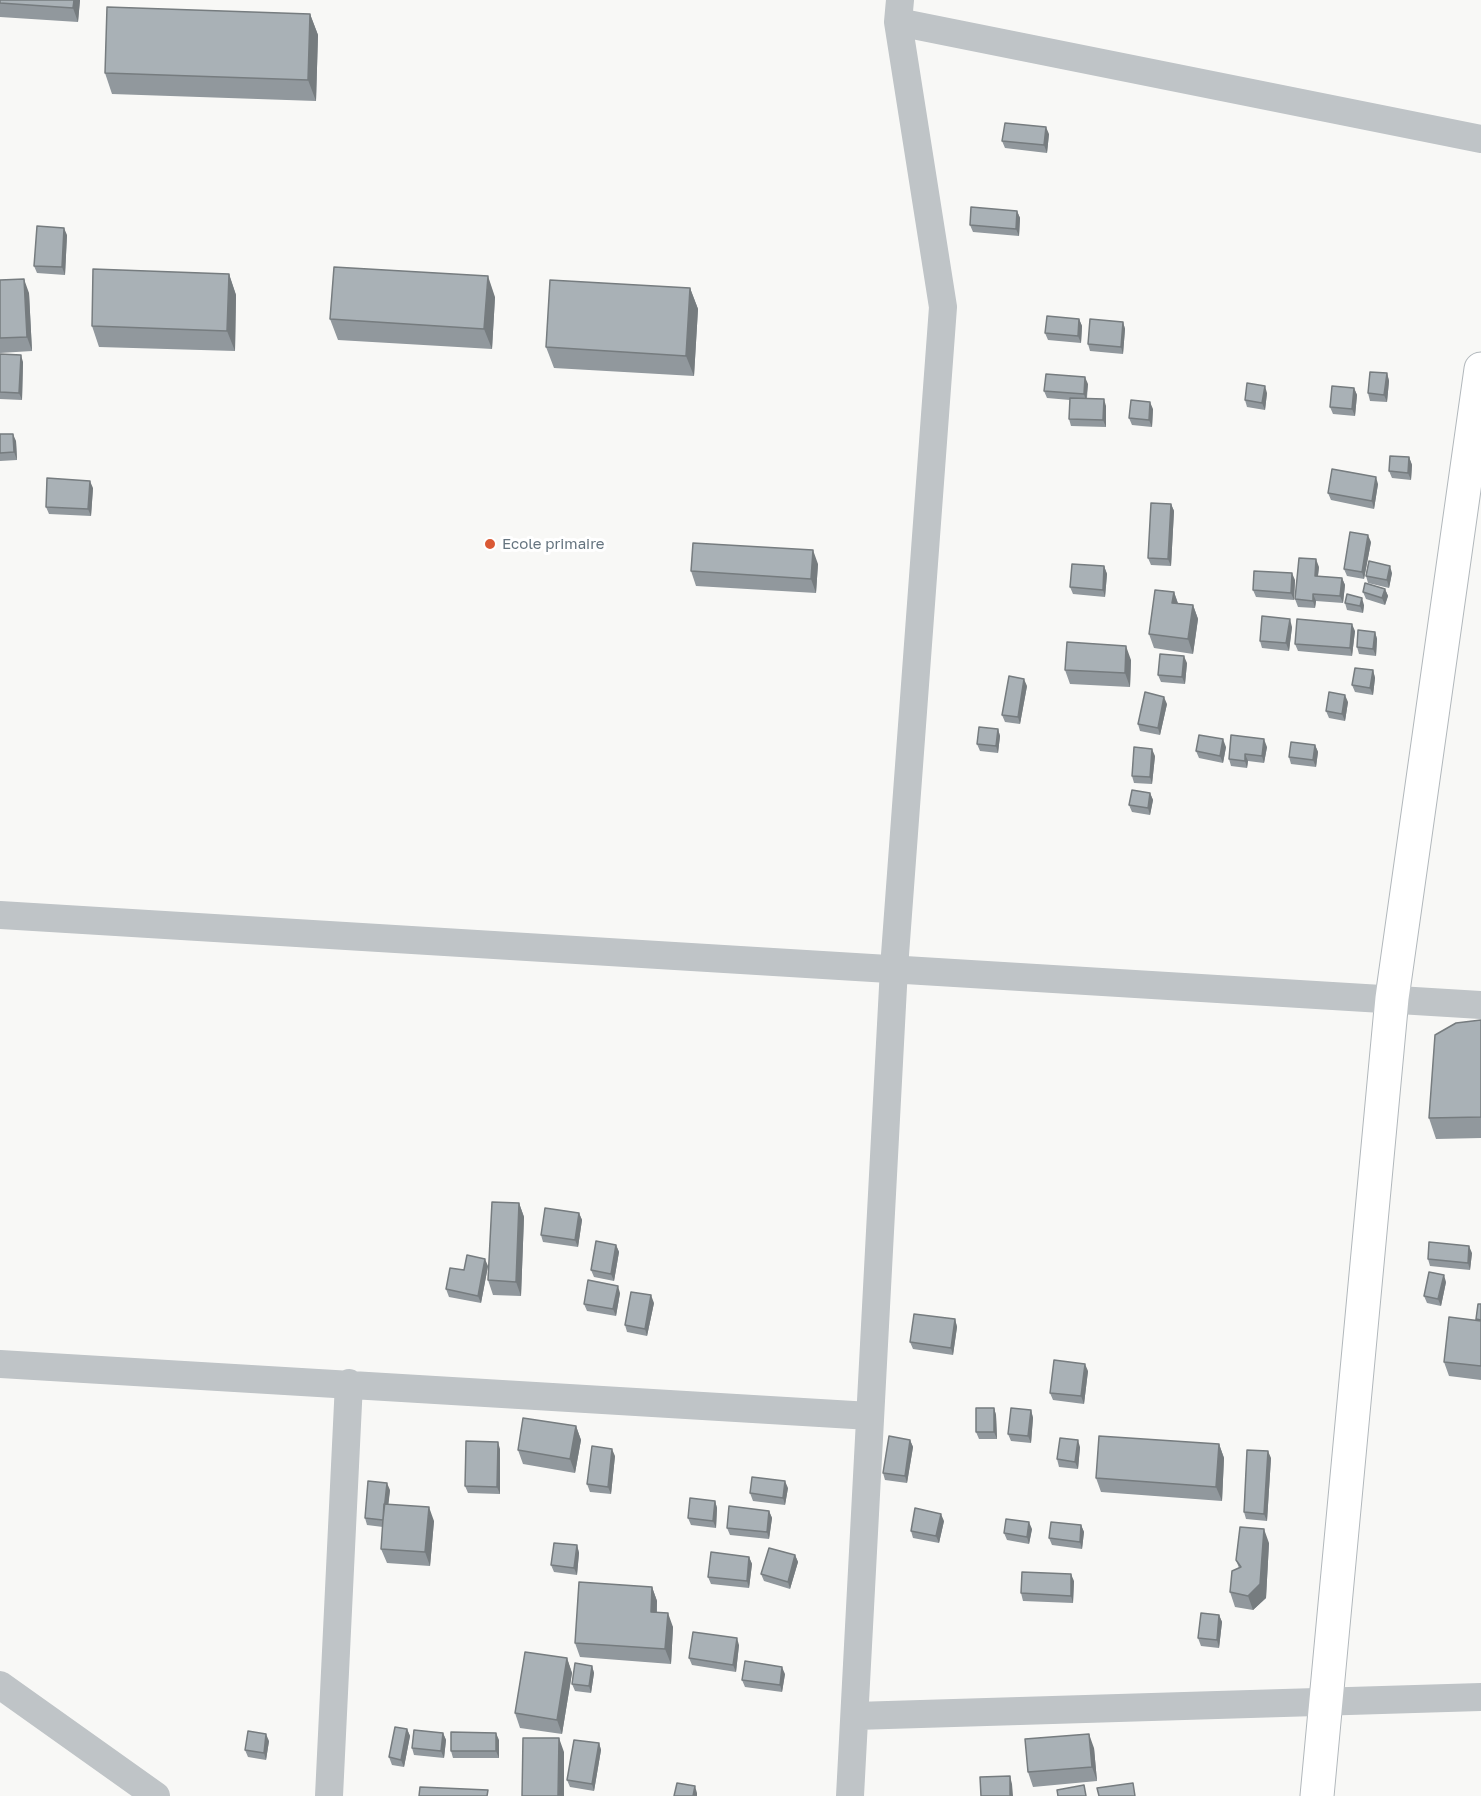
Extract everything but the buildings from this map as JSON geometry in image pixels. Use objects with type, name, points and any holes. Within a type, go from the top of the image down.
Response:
[{"type":"main road","points":[[1317,1796],[1392,998],[1481,369]]},
{"type":"street","points":[[850,1796],[894,969],[943,308],[899,11],[1481,140]]},
{"type":"street","points":[[0,915],[1481,1005]]},
{"type":"street","points":[[0,1364],[349,1383],[870,1416]]},
{"type":"street","points":[[329,1796],[349,1383]]},
{"type":"street","points":[[0,1685],[156,1796]]},
{"type":"street","points":[[855,1716],[1481,1697]]},
{"type":"place","name":"Ecole primaire","points":[[490,544]]}]
